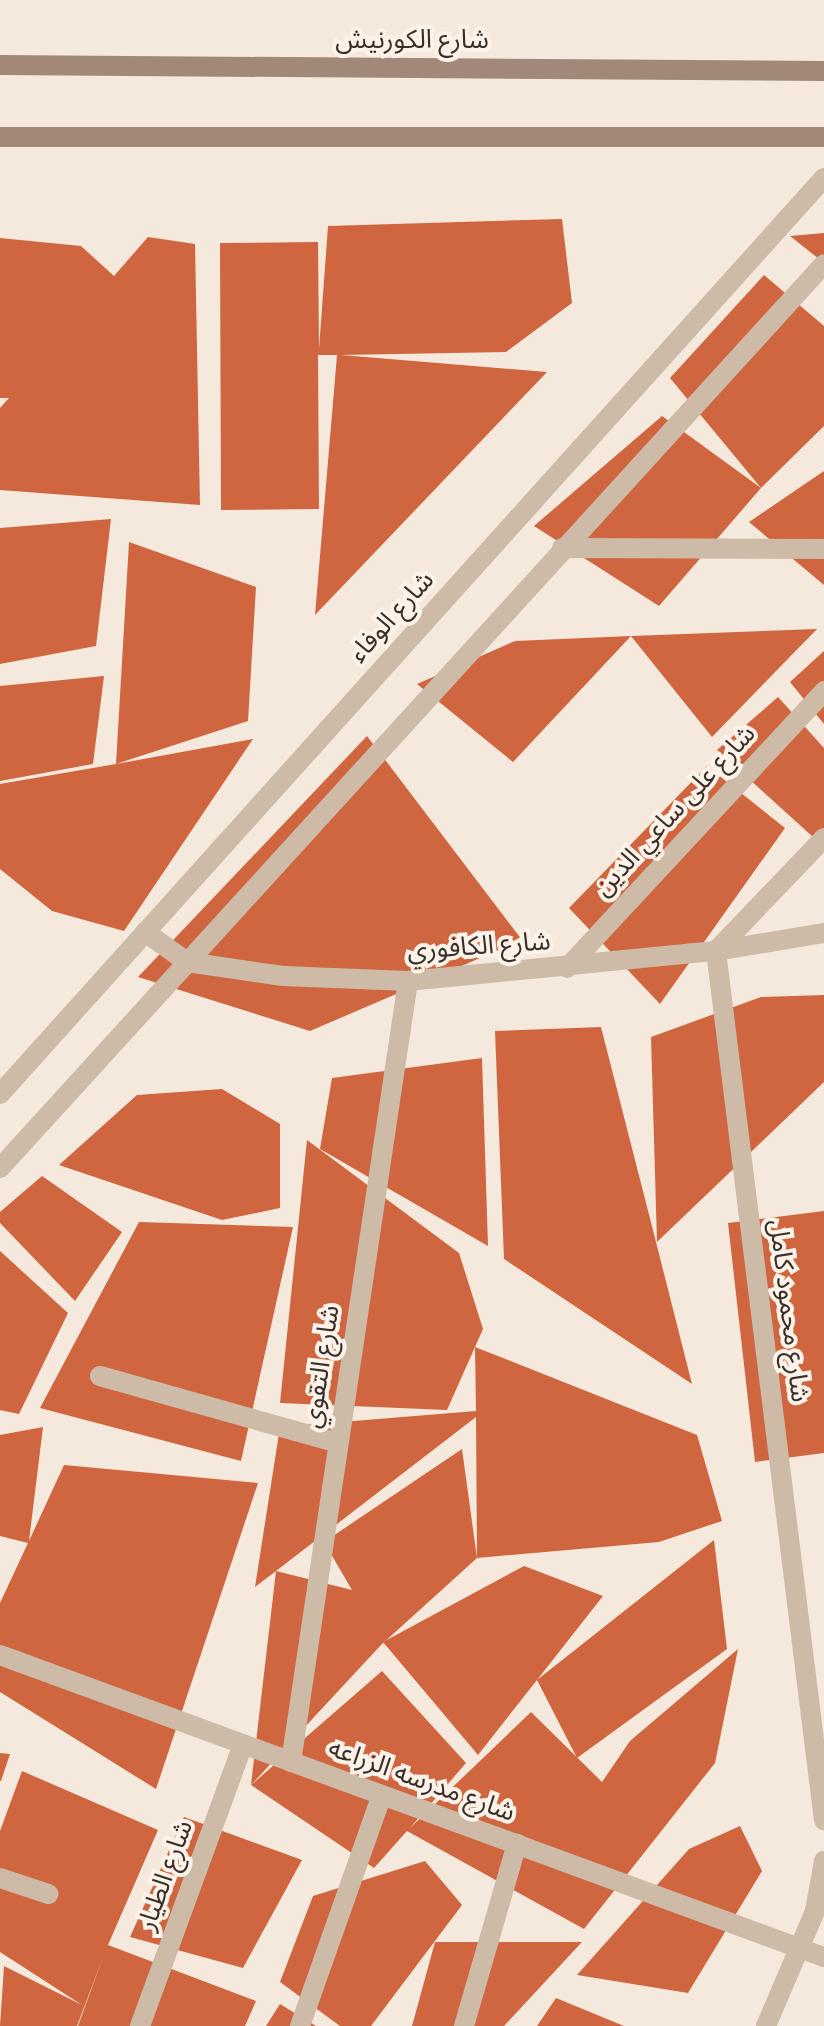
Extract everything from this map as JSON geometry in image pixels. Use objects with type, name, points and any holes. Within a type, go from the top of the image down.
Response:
[{"type":"main road","name":"شارع الكورنيش","points":[[0,65],[824,71]]},
{"type":"main road","points":[[0,137],[824,137]]},
{"type":"street","name":"شارع الوفاء","points":[[0,1094],[824,178]]},
{"type":"street","points":[[0,1168],[824,264]]},
{"type":"street","points":[[562,548],[824,549]]},
{"type":"street","name":"شارع على ساعي الدين","points":[[567,968],[824,691]]},
{"type":"street","points":[[716,951],[824,838]]},
{"type":"street","name":"شارع الكافوري","points":[[145,932],[187,962],[283,976],[408,981],[567,968],[716,951],[824,933]]},
{"type":"street","name":"شارع محمود كامل","points":[[716,951],[824,1820]]},
{"type":"street","name":"شارع التقوي","points":[[291,1762],[408,981]]},
{"type":"street","points":[[100,1376],[338,1443]]},
{"type":"street","name":"شارع مدرسه الزراعه","points":[[0,1655],[824,1957]]},
{"type":"street","name":"شارع الطيار","points":[[140,2026],[243,1744]]},
{"type":"street","points":[[300,2026],[382,1795]]},
{"type":"street","points":[[464,2026],[517,1844]]},
{"type":"street","points":[[766,2026],[815,1911],[824,1861]]},
{"type":"street","points":[[0,1878],[48,1894]]},
{"type":"building","points":[[562,219],[572,303],[506,352],[341,355],[547,372],[315,615],[337,355],[318,355],[319,509],[221,510],[220,243],[318,242],[319,349],[328,226]]},
{"type":"building","points":[[824,233],[824,263],[790,236]]},
{"type":"building","points":[[148,237],[195,244],[200,505],[0,490],[0,408],[9,398],[0,398],[0,238],[81,246],[114,276]]},
{"type":"building","points":[[764,275],[824,326],[824,426],[761,488],[670,378]]},
{"type":"building","points":[[662,416],[761,488],[659,606],[534,526]]},
{"type":"building","points":[[824,471],[824,585],[749,522]]},
{"type":"building","points":[[111,519],[96,646],[0,664],[0,528]]},
{"type":"building","points":[[129,542],[256,587],[248,721],[116,764]]},
{"type":"building","points":[[817,629],[712,737],[631,636]]},
{"type":"building","points":[[631,636],[513,762],[417,684],[515,641]]},
{"type":"building","points":[[824,651],[824,724],[790,682]]},
{"type":"building","points":[[104,676],[93,764],[0,781],[0,686]]},
{"type":"building","points":[[778,697],[824,748],[824,847],[717,750]]},
{"type":"building","points":[[367,736],[522,940],[310,1031],[138,977]]},
{"type":"building","points":[[253,739],[124,931],[52,911],[0,869],[0,784]]},
{"type":"building","points":[[707,766],[785,828],[660,1004],[569,908]]},
{"type":"building","points":[[824,995],[824,1082],[657,1242],[651,1037],[761,997]]},
{"type":"building","points":[[601,1027],[692,1384],[504,1259],[495,1031]]},
{"type":"building","points":[[482,1058],[488,1246],[320,1149],[332,1078]]},
{"type":"building","points":[[222,1089],[280,1124],[280,1208],[222,1220],[59,1165],[137,1095]]},
{"type":"building","points":[[307,1140],[459,1253],[483,1329],[447,1410],[280,1403]]},
{"type":"building","points":[[42,1176],[122,1232],[75,1301],[0,1223],[0,1212]]},
{"type":"building","points":[[824,1211],[824,1453],[755,1462],[728,1223]]},
{"type":"building","points":[[139,1222],[293,1227],[241,1461],[40,1408]]},
{"type":"building","points":[[0,1251],[68,1313],[19,1414],[0,1410]]},
{"type":"building","points":[[475,1347],[697,1435],[722,1521],[659,1542],[477,1558],[476,1417],[255,1587],[280,1427],[476,1411]]},
{"type":"building","points":[[43,1427],[29,1541],[64,1465],[258,1483],[156,1789],[0,1692],[0,1603],[28,1543],[0,1536],[0,1435]]},
{"type":"building","points":[[462,1449],[477,1558],[381,1645],[251,1785],[276,1571],[352,1590],[324,1542]]},
{"type":"building","points":[[714,1540],[727,1649],[577,1758],[537,1680]]},
{"type":"building","points":[[524,1566],[603,1596],[478,1755],[383,1642]]},
{"type":"building","points":[[738,1649],[715,1763],[584,1929],[407,1831],[374,1868],[251,1785],[382,1671],[466,1763],[410,1828],[531,1712],[602,1782],[630,1741]]},
{"type":"building","points":[[0,1753],[10,1754],[1,1781],[0,1781]]},
{"type":"building","points":[[22,1771],[158,1830],[108,1945],[256,2001],[245,2026],[78,2026],[103,1957],[77,2026],[0,2026],[4,1966],[82,2005],[0,1952],[0,1831]]},
{"type":"building","points":[[184,1817],[302,1860],[243,1968],[130,1937]]},
{"type":"building","points":[[740,1826],[762,1871],[688,1993],[577,1975],[689,1849]]},
{"type":"building","points":[[425,1861],[462,1905],[371,2026],[340,2026],[280,1982],[313,1896]]},
{"type":"building","points":[[435,1942],[582,1942],[504,2026],[412,2026]]},
{"type":"building","points":[[556,1998],[624,2026],[537,2026]]},
{"type":"building","points":[[280,2004],[316,2026],[266,2026]]}]
